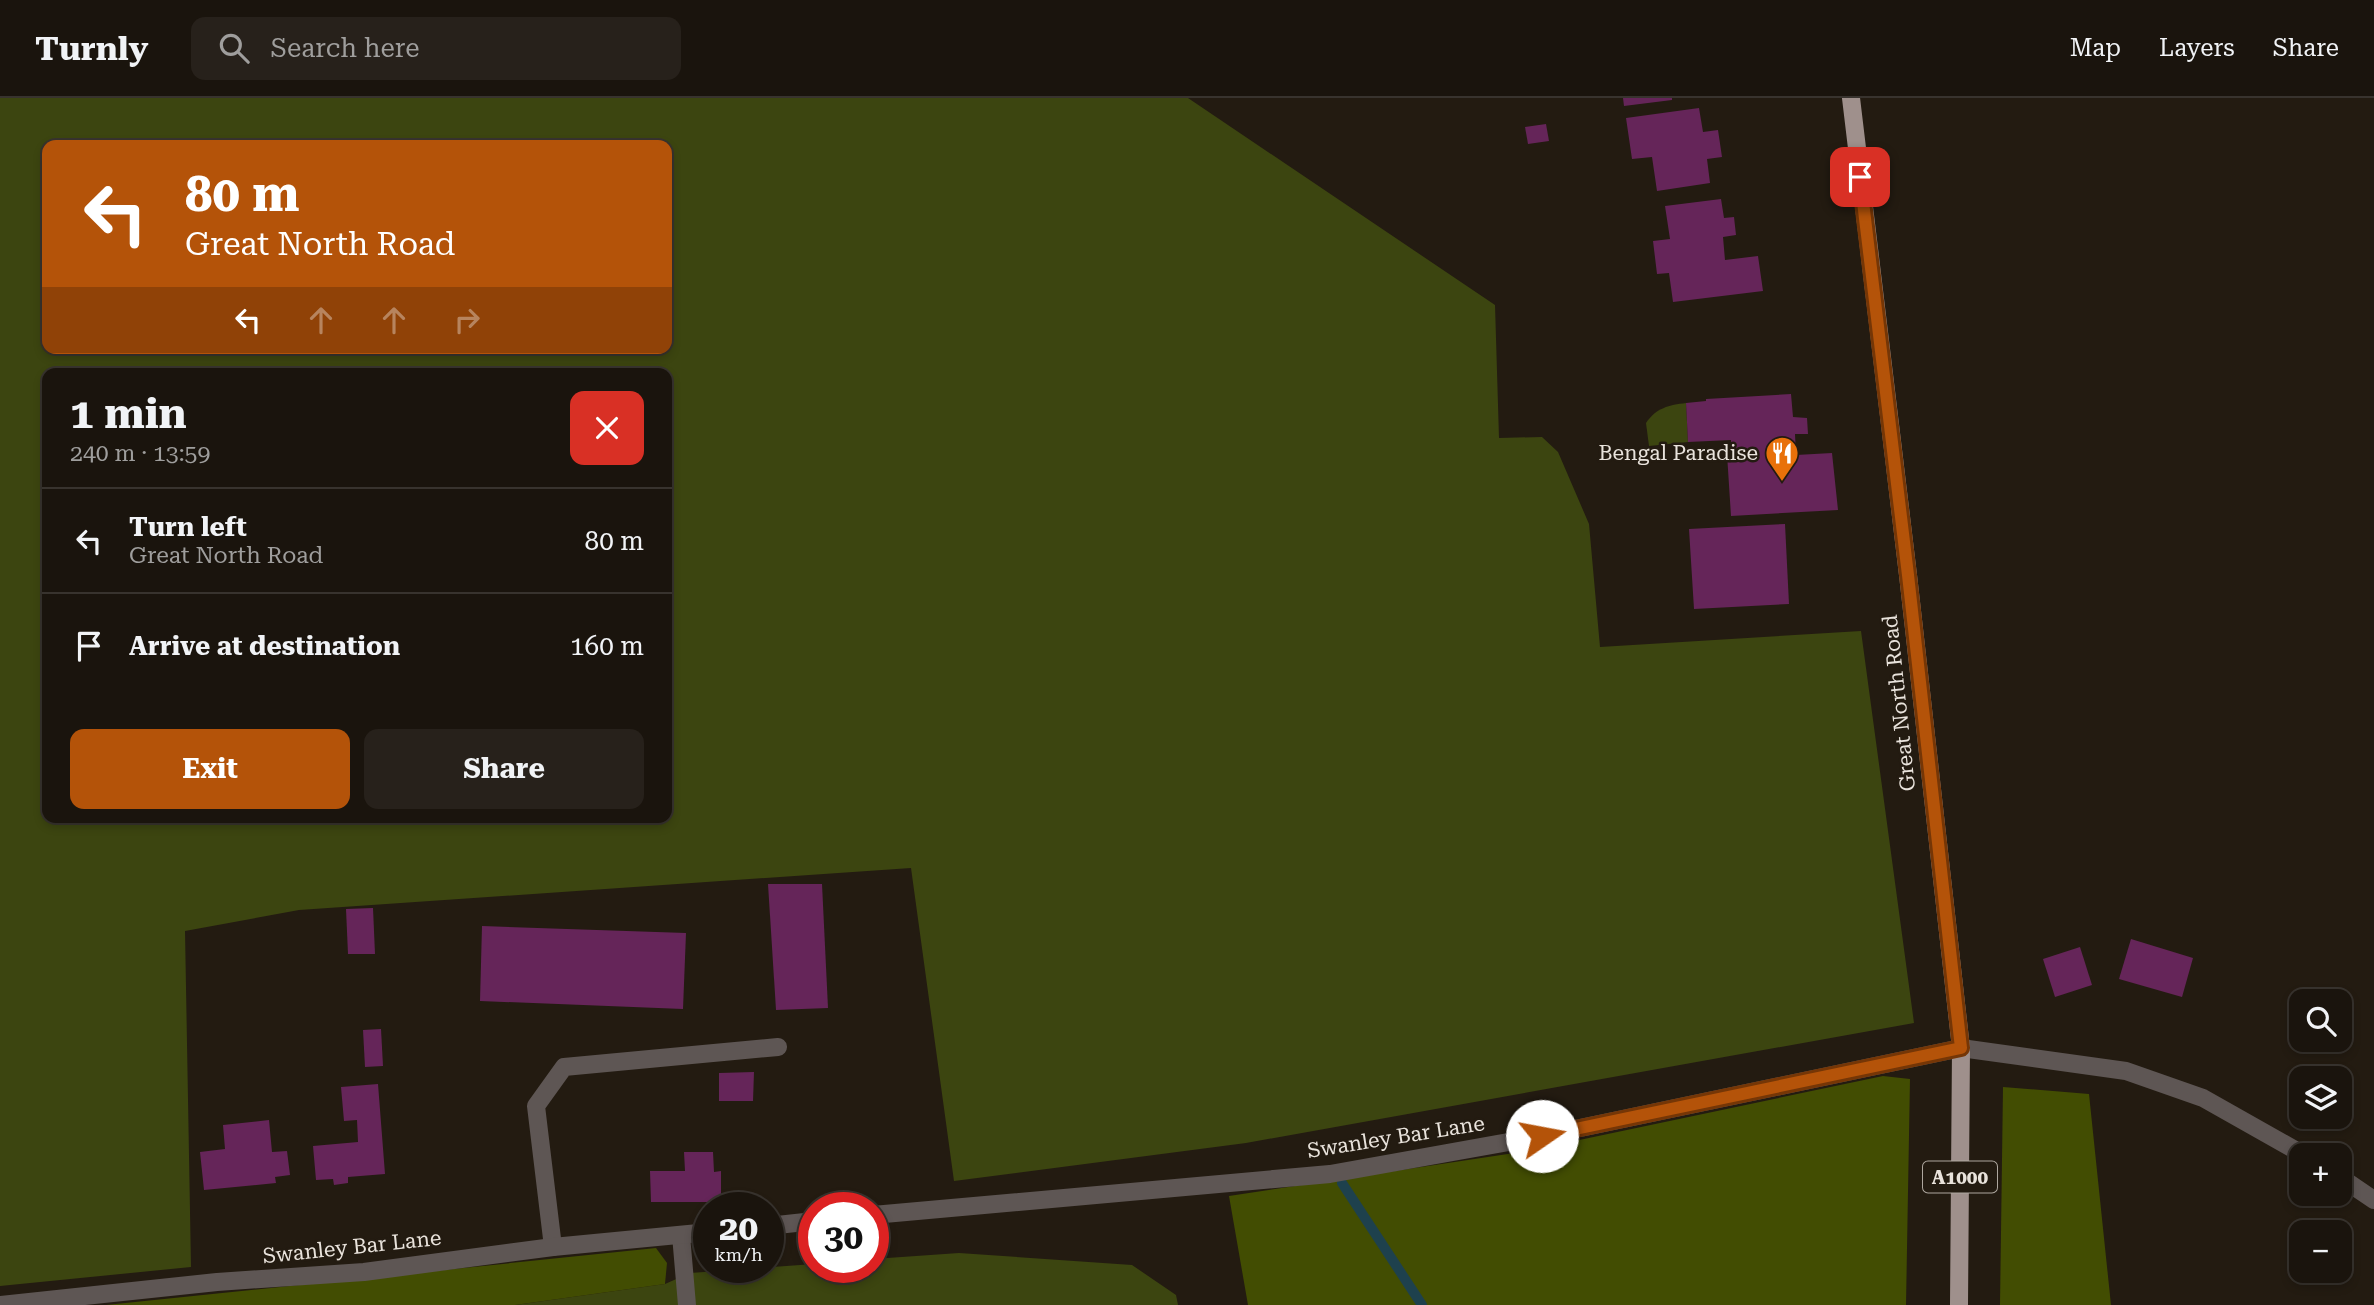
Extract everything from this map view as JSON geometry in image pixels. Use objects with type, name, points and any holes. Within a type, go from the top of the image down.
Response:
[{"type":"main road","name":"Great North Road","points":[[1850,98],[1908,575],[1961,1048],[1959,1305]]},
{"type":"street","points":[[553,1247],[536,1106],[564,1067],[778,1047]]},
{"type":"street","name":"Swanley Bar Lane","points":[[889,1213],[1330,1174],[1542,1136],[1961,1048],[2126,1071],[2203,1098],[2289,1147]]},
{"type":"street","points":[[2352,1185],[2374,1200]]},
{"type":"street","name":"Swanley Bar Lane","points":[[0,1304],[217,1282],[363,1272],[553,1247],[693,1234]]},
{"type":"street","points":[[681,1235],[687,1305]]},
{"type":"green space","points":[[0,98],[1188,98],[1495,305],[1499,438],[1542,437],[1558,452],[1589,524],[1600,647],[1861,631],[1914,1023],[1246,1143],[954,1181],[911,868],[299,910],[185,931],[191,1267],[0,1286]]},
{"type":"green space","points":[[1686,403],[1688,442],[1649,446],[1646,423],[1650,418],[1663,408]]},
{"type":"green space","points":[[1883,1076],[1910,1079],[1906,1305],[1248,1305],[1229,1196],[1527,1151]]},
{"type":"green space","points":[[2003,1087],[2089,1094],[2111,1305],[2000,1305]]},
{"type":"green space","points":[[656,1248],[667,1263],[665,1284],[515,1305],[106,1305]]},
{"type":"green space","points":[[959,1253],[1132,1265],[1176,1295],[1178,1305],[515,1305],[665,1284],[690,1273],[693,1273],[693,1283],[784,1283],[784,1266],[798,1265],[798,1283],[889,1283],[889,1258]]},
{"type":"building","points":[[1623,98],[1672,98],[1672,100],[1624,106]]},
{"type":"building","points":[[1699,108],[1703,132],[1718,130],[1722,157],[1707,159],[1710,183],[1657,191],[1652,157],[1632,159],[1626,118]]},
{"type":"building","points":[[1546,124],[1549,141],[1528,144],[1525,127]]},
{"type":"building","points":[[1721,199],[1724,218],[1734,217],[1736,235],[1723,237],[1725,260],[1758,256],[1763,291],[1673,302],[1669,273],[1657,274],[1653,241],[1670,239],[1665,206]]},
{"type":"building","name":"Bengal Paradise","points":[[1791,394],[1793,417],[1807,418],[1808,434],[1795,434],[1796,455],[1832,453],[1838,510],[1731,516],[1727,454],[1731,454],[1731,440],[1688,442],[1686,403],[1706,399]]},
{"type":"building","points":[[1785,524],[1789,604],[1694,609],[1689,529]]},
{"type":"building","points":[[768,884],[822,884],[828,1008],[776,1010]]},
{"type":"building","points":[[373,908],[375,954],[348,954],[346,909]]},
{"type":"building","points":[[482,926],[686,933],[683,1009],[480,1001]]},
{"type":"building","points":[[2131,939],[2193,958],[2182,997],[2119,979]]},
{"type":"building","points":[[2080,947],[2092,985],[2055,997],[2043,959]]},
{"type":"building","points":[[381,1029],[383,1066],[365,1067],[363,1030]]},
{"type":"building","points":[[754,1072],[753,1101],[719,1101],[719,1073]]},
{"type":"building","points":[[378,1084],[385,1174],[348,1177],[348,1183],[334,1185],[333,1179],[316,1180],[313,1146],[358,1142],[357,1120],[344,1121],[341,1087]]},
{"type":"building","points":[[269,1120],[272,1152],[287,1151],[290,1175],[275,1177],[276,1183],[204,1190],[200,1152],[225,1149],[223,1125]]},
{"type":"building","points":[[684,1152],[713,1152],[714,1172],[721,1171],[721,1192],[693,1192],[693,1202],[651,1202],[650,1171],[685,1171]]},
{"type":"waterway","points":[[1342,1183],[1422,1305]]},
{"type":"place","name":"Bengal Paradise","points":[[1782,483]]},
{"type":"route","points":[[1542,1136],[1961,1048],[1860,177]]}]
